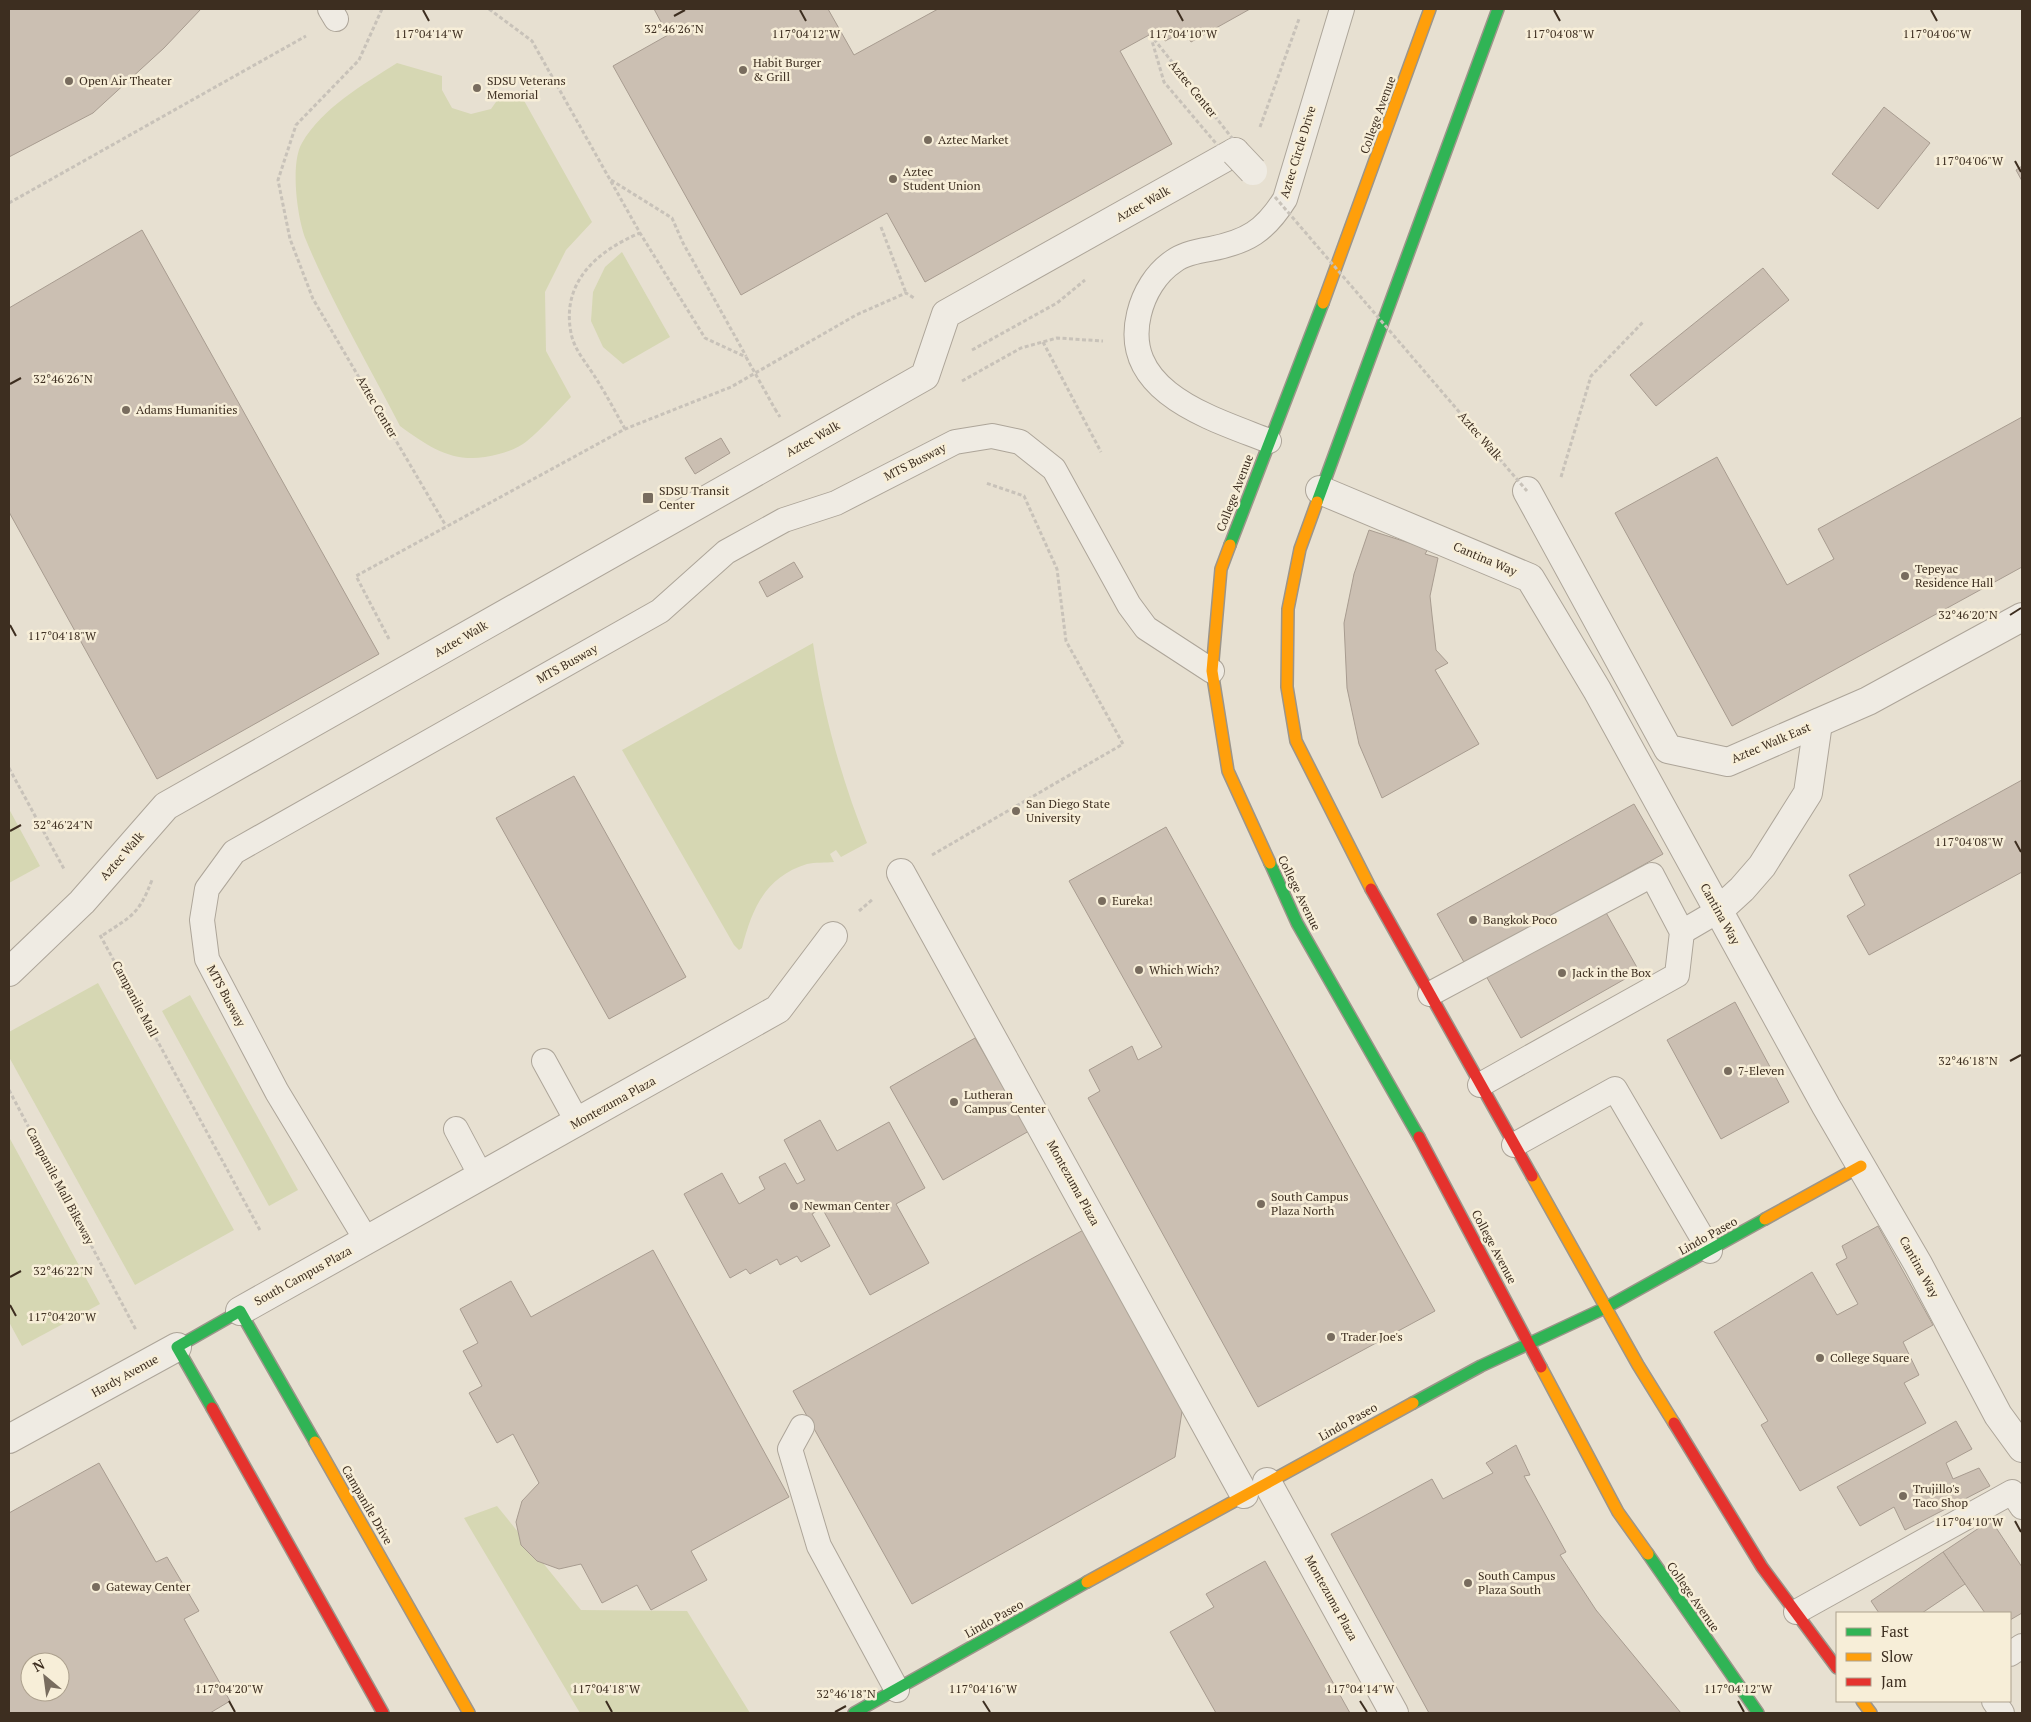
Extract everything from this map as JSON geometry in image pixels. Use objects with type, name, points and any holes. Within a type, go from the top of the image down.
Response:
[{"type":"main road","name":"College Avenue","points":[[1430,9],[1351,230],[1220,569],[1212,671],[1228,771],[1297,923],[1395,1091],[1618,1512],[1758,1713]]},
{"type":"main road","points":[[1498,9],[1320,490],[1300,549],[1288,608],[1287,687],[1296,741],[1354,861],[1605,1308],[1750,1547],[1836,1667]]},
{"type":"main road","name":"Lindo Paseo","points":[[854,1713],[1255,1488],[1481,1366],[1605,1308],[1861,1166]]},
{"type":"main road","name":"Hardy Avenue","points":[[177,1347],[240,1311]]},
{"type":"main road","name":"Campanile Drive","points":[[240,1311],[470,1713]]},
{"type":"main road","points":[[177,1347],[383,1713]]},
{"type":"main road","points":[[1863,1702],[1871,1713]]},
{"type":"street","points":[[1234,152],[1253,171]]},
{"type":"street","name":"Aztec Walk","points":[[9,972],[82,902],[166,806],[926,376],[946,314],[1234,152]]},
{"type":"street","name":"Cantina Way","points":[[1320,490],[1530,578],[1593,682],[1718,911],[1918,1264],[1998,1415],[2022,1448]]},
{"type":"street","name":"Aztec Walk East","points":[[1527,491],[1668,749],[1728,762],[1868,700],[2022,617]]},
{"type":"street","points":[[1718,911],[1762,866],[1808,793],[1818,723]]},
{"type":"street","name":"Montezuma Plaza","points":[[901,873],[1255,1488],[1394,1713]]},
{"type":"street","name":"Montezuma Plaza","points":[[366,1241],[778,1009],[833,936]]},
{"type":"street","name":"South Campus Plaza","points":[[240,1311],[366,1241]]},
{"type":"street","name":"Hardy Avenue","points":[[9,1439],[177,1347]]},
{"type":"lane","name":"Aztec Circle Drive","points":[[1269,441],[1179,403],[1160,387],[1145,366],[1138,344],[1136,323],[1142,301],[1154,279],[1174,260],[1252,237],[1272,220],[1285,199],[1342,9]]},
{"type":"lane","name":"MTS Busway","points":[[366,1241],[277,1092],[207,959],[202,920],[207,890],[234,852],[660,611],[726,552],[784,520],[836,503],[954,442],[992,436],[1020,442],[1054,468],[1129,605],[1146,628],[1212,671]]},
{"type":"lane","points":[[1430,994],[1652,875],[1682,932],[1677,976],[1480,1084]]},
{"type":"lane","points":[[1682,932],[1718,911]]},
{"type":"lane","points":[[544,1061],[578,1123]]},
{"type":"lane","points":[[1514,1145],[1614,1089],[1710,1251]]},
{"type":"lane","points":[[456,1129],[481,1176]]},
{"type":"lane","points":[[802,1427],[790,1449],[819,1546],[897,1690]]},
{"type":"lane","points":[[1796,1612],[2012,1492],[2022,1507]]},
{"type":"lane","points":[[2011,1653],[2022,1646]]},
{"type":"lane","points":[[1995,1702],[2002,1713]]},
{"type":"path","name":"Aztec Center","points":[[382,9],[359,60],[296,125],[278,180],[290,239],[314,299],[446,526]]},
{"type":"path","points":[[489,9],[532,41],[640,233],[704,338],[746,357]]},
{"type":"path","points":[[9,204],[333,14]]},
{"type":"path","name":"Aztec Center","points":[[1176,96],[1164,82],[1150,34],[1232,138],[1234,152]]},
{"type":"path","name":"Aztec Walk","points":[[1253,171],[1527,491]]},
{"type":"path","points":[[611,180],[672,218],[683,243],[775,409]]},
{"type":"path","points":[[881,227],[906,294],[946,314]]},
{"type":"path","points":[[626,430],[586,364],[571,334],[571,293],[597,257],[621,241],[640,233]]},
{"type":"path","points":[[393,647],[356,576],[626,430],[731,387],[856,315],[906,294]]},
{"type":"path","points":[[1558,486],[1591,376],[1644,321]]},
{"type":"path","points":[[1043,342],[1101,452]]},
{"type":"path","points":[[833,936],[901,873],[1123,744],[1066,641],[1057,569],[1024,496],[986,483]]},
{"type":"path","name":"Campanile Mall","points":[[9,768],[261,1232]]},
{"type":"path","name":"Campanile Mall Bikeway","points":[[9,1090],[124,1308]]},
{"type":"green space","points":[[397,63],[442,76],[442,90],[452,108],[471,114],[491,109],[503,92],[522,97],[592,222],[566,250],[545,292],[546,351],[571,397],[527,441],[510,451],[484,457],[458,457],[435,449],[400,426],[327,286],[303,230],[296,191],[296,164],[302,143],[310,130],[332,108],[358,88]]},
{"type":"green space","points":[[622,252],[670,337],[623,364],[603,347],[591,321],[593,292],[605,267]]},
{"type":"green space","points":[[813,643],[822,695],[834,745],[867,843],[841,857],[836,850],[830,854],[834,862],[807,864],[781,877],[762,896],[750,920],[742,948],[739,950],[734,945],[622,750]]},
{"type":"green space","points":[[9,809],[40,866],[9,883]]},
{"type":"green space","points":[[98,983],[234,1230],[135,1285],[9,1057],[9,1032]]},
{"type":"green space","points":[[190,995],[298,1190],[269,1206],[162,1011]]},
{"type":"green space","points":[[9,1137],[100,1304],[22,1346],[9,1322]]},
{"type":"green space","points":[[497,1506],[581,1610],[687,1611],[750,1713],[580,1713],[464,1518]]},
{"type":"building","name":"Open Air Theater","points":[[9,9],[201,9],[164,48],[93,113],[9,157]]},
{"type":"building","name":"Aztec Student Union","points":[[654,9],[828,9],[854,55],[938,9],[1250,9],[1191,42],[1184,31],[1165,41],[1158,30],[1120,51],[1172,144],[925,282],[887,213],[741,295],[613,66],[668,35]]},
{"type":"building","points":[[1884,107],[1930,143],[1878,209],[1832,174]]},
{"type":"building","points":[[2022,166],[2022,181],[2016,170]]},
{"type":"building","name":"Adams Humanities","points":[[142,230],[379,654],[157,779],[9,512],[9,308]]},
{"type":"building","points":[[1763,268],[1789,300],[1656,406],[1630,375]]},
{"type":"building","name":"Tepeyac Residence Hall","points":[[2022,417],[2022,567],[1732,726],[1615,513],[1717,457],[1787,585],[1834,559],[1818,529]]},
{"type":"building","points":[[721,438],[730,453],[695,474],[685,458]]},
{"type":"building","points":[[1369,530],[1428,549],[1425,554],[1438,558],[1430,596],[1436,650],[1448,663],[1435,670],[1479,744],[1382,798],[1359,744],[1347,688],[1344,623],[1354,574]]},
{"type":"building","points":[[794,562],[803,577],[767,597],[759,582]]},
{"type":"building","points":[[574,776],[686,977],[609,1019],[496,818]]},
{"type":"building","points":[[2022,780],[2022,872],[1869,955],[1847,916],[1865,905],[1849,875]]},
{"type":"building","points":[[1634,804],[1663,854],[1465,964],[1437,914]]},
{"type":"building","name":"South Campus Plaza North","points":[[1166,827],[1435,1311],[1258,1407],[1088,1098],[1100,1091],[1089,1070],[1132,1046],[1138,1060],[1162,1047],[1069,881]]},
{"type":"building","name":"Jack in the Box","points":[[1604,909],[1639,971],[1521,1038],[1486,976]]},
{"type":"building","name":"7-Eleven","points":[[1735,1002],[1789,1102],[1721,1139],[1667,1040]]},
{"type":"building","points":[[975,1038],[1029,1131],[943,1180],[890,1087]]},
{"type":"building","name":"Newman Center","points":[[820,1120],[837,1151],[889,1122],[925,1188],[896,1204],[929,1263],[870,1295],[822,1208],[812,1214],[830,1246],[801,1262],[797,1256],[780,1265],[777,1259],[750,1274],[746,1269],[730,1278],[684,1194],[722,1173],[739,1204],[765,1189],[759,1177],[785,1163],[797,1184],[805,1180],[784,1140]]},
{"type":"building","name":"College Square","points":[[1878,1226],[1933,1325],[1903,1342],[1919,1375],[1904,1383],[1926,1423],[1800,1491],[1761,1425],[1768,1421],[1714,1332],[1812,1272],[1837,1315],[1858,1304],[1836,1264],[1847,1258],[1842,1246]]},
{"type":"building","points":[[1087,1228],[1183,1405],[1175,1457],[912,1604],[793,1391]]},
{"type":"building","points":[[653,1250],[789,1497],[691,1551],[707,1580],[651,1610],[637,1585],[602,1603],[581,1564],[559,1569],[537,1561],[521,1545],[516,1522],[522,1501],[539,1483],[513,1434],[497,1443],[469,1393],[482,1386],[463,1351],[478,1343],[460,1309],[511,1281],[531,1317]]},
{"type":"building","points":[[1956,1421],[1972,1449],[1946,1463],[1953,1479],[1979,1468],[1990,1486],[1905,1530],[1894,1507],[1860,1526],[1837,1487]]},
{"type":"building","name":"South Campus Plaza South","points":[[1516,1445],[1530,1475],[1524,1476],[1566,1552],[1560,1555],[1596,1610],[1681,1713],[1429,1713],[1331,1534],[1432,1479],[1443,1499],[1493,1473],[1486,1463]]},
{"type":"building","name":"Gateway Center","points":[[99,1463],[156,1562],[167,1557],[199,1611],[184,1619],[230,1701],[210,1713],[9,1713],[9,1513]]},
{"type":"building","points":[[1991,1520],[2022,1567],[2022,1613],[2011,1619],[2011,1612],[1984,1612],[1943,1552]]},
{"type":"building","points":[[1943,1552],[1965,1584],[1923,1612],[1878,1612],[1871,1601]]},
{"type":"building","points":[[1265,1561],[1350,1713],[1216,1713],[1170,1632],[1214,1607],[1206,1594]]},
{"type":"traffic: fast","points":[[1317,502],[1498,9]]},
{"type":"traffic: fast","points":[[1230,545],[1323,303]]},
{"type":"traffic: fast","points":[[1270,863],[1297,923],[1419,1137]]},
{"type":"traffic: fast","points":[[1413,1403],[1481,1366],[1605,1308],[1765,1219]]},
{"type":"traffic: fast","points":[[212,1408],[177,1347],[240,1311],[315,1442]]},
{"type":"traffic: fast","points":[[1648,1554],[1758,1713]]},
{"type":"traffic: fast","points":[[854,1713],[1087,1582]]},
{"type":"traffic: slow","points":[[1323,303],[1430,9]]},
{"type":"traffic: slow","points":[[1317,502],[1300,549],[1288,609],[1287,687],[1296,741],[1371,889]]},
{"type":"traffic: slow","points":[[1230,545],[1221,569],[1212,671],[1228,771],[1270,863]]},
{"type":"traffic: slow","points":[[1765,1219],[1861,1166]]},
{"type":"traffic: slow","points":[[1532,1176],[1638,1365],[1674,1423]]},
{"type":"traffic: slow","points":[[1541,1367],[1618,1512],[1648,1554]]},
{"type":"traffic: slow","points":[[1087,1582],[1413,1403]]},
{"type":"traffic: slow","points":[[315,1442],[469,1713]]},
{"type":"traffic: slow","points":[[1863,1702],[1871,1713]]},
{"type":"traffic: jam","points":[[1371,889],[1532,1176]]},
{"type":"traffic: jam","points":[[1419,1137],[1541,1367]]},
{"type":"traffic: jam","points":[[212,1408],[383,1713]]},
{"type":"traffic: jam","points":[[1674,1423],[1762,1567],[1836,1667]]},
{"type":"place","name":"Habit Burger & Grill","points":[[743,70]]},
{"type":"place","name":"Open Air Theater","points":[[69,81]]},
{"type":"place","name":"SDSU Veterans Memorial","points":[[477,88]]},
{"type":"place","name":"Aztec Market","points":[[928,140]]},
{"type":"place","name":"Aztec Student Union","points":[[893,179]]},
{"type":"place","name":"Adams Humanities","points":[[126,410]]},
{"type":"place","name":"SDSU Transit Center","points":[[648,498]]},
{"type":"place","name":"Tepeyac Residence Hall","points":[[1905,576]]},
{"type":"place","name":"San Diego State University","points":[[1016,811]]},
{"type":"place","name":"Eureka!","points":[[1102,901]]},
{"type":"place","name":"Bangkok Poco","points":[[1473,920]]},
{"type":"place","name":"Which Wich?","points":[[1139,970]]},
{"type":"place","name":"Jack in the Box","points":[[1562,973]]},
{"type":"place","name":"7-Eleven","points":[[1728,1071]]},
{"type":"place","name":"Lutheran Campus Center","points":[[954,1102]]},
{"type":"place","name":"South Campus Plaza North","points":[[1261,1204]]},
{"type":"place","name":"Newman Center","points":[[794,1206]]},
{"type":"place","name":"Trader Joe's","points":[[1331,1337]]},
{"type":"place","name":"College Square","points":[[1820,1358]]},
{"type":"place","name":"Trujillo's Taco Shop","points":[[1903,1496]]},
{"type":"place","name":"South Campus Plaza South","points":[[1468,1583]]},
{"type":"place","name":"Gateway Center","points":[[96,1587]]}]
